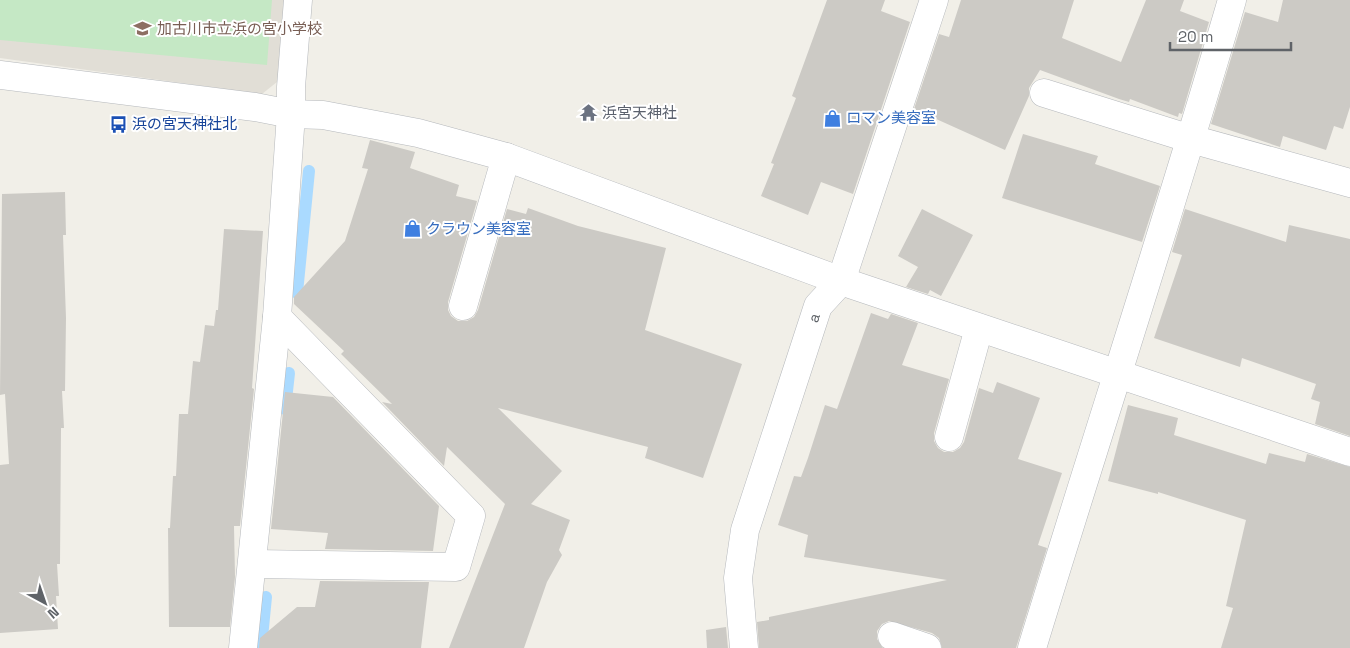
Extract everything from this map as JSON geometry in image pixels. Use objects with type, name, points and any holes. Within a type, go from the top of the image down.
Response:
[{"type":"street","points":[[243,648],[254,564],[278,317],[291,114],[291,87],[298,0]]},
{"type":"street","name":"a","points":[[744,648],[738,578],[745,530],[818,306],[841,281],[934,0]]},
{"type":"street","points":[[1032,648],[1116,374],[1191,139],[1232,0]]},
{"type":"street","points":[[0,75],[255,107],[291,114],[323,115],[418,133],[506,157],[841,281],[1350,452]]},
{"type":"street","points":[[1044,94],[1191,139],[1350,183]]},
{"type":"street","points":[[463,306],[506,157]]},
{"type":"street","points":[[254,564],[456,566],[471,516],[278,317]]},
{"type":"street","points":[[949,437],[979,328]]},
{"type":"street","points":[[892,636],[927,648]]},
{"type":"shaded area","name":"加古川市立浜の宮小学校","points":[[0,0],[287,0],[282,78],[262,94],[0,58]]},
{"type":"green space","name":"加古川市立浜の宮小学校","points":[[0,0],[272,0],[267,65],[0,40]]},
{"type":"building","points":[[827,0],[885,0],[881,11],[910,22],[853,194],[821,182],[808,215],[761,196],[774,164],[771,163],[796,98],[792,96]]},
{"type":"building","points":[[961,0],[1074,0],[1062,38],[1121,62],[1146,0],[1184,0],[1180,11],[1209,22],[1182,114],[1179,113],[1178,117],[1130,99],[1129,102],[1119,99],[1040,70],[1029,88],[1029,96],[1005,150],[914,109],[939,34],[949,37]]},
{"type":"building","points":[[1283,0],[1350,0],[1350,107],[1343,129],[1334,126],[1326,150],[1283,136],[1280,147],[1211,124],[1245,12],[1278,22]]},
{"type":"building","points":[[1023,134],[1098,156],[1095,164],[1160,186],[1142,242],[1002,198]]},
{"type":"building","points":[[370,140],[415,152],[410,168],[459,185],[456,196],[477,201],[448,302],[448,310],[451,316],[458,321],[467,321],[474,317],[478,310],[507,209],[526,214],[528,208],[578,226],[666,248],[645,330],[742,364],[703,478],[645,458],[648,447],[498,408],[562,471],[531,504],[570,520],[559,550],[562,555],[547,582],[524,648],[449,648],[505,504],[447,447],[444,466],[382,402],[392,404],[341,354],[344,351],[294,304],[294,297],[345,241],[368,169],[362,168]]},
{"type":"building","points":[[65,192],[66,235],[63,235],[66,318],[65,391],[62,391],[64,428],[61,428],[60,564],[57,564],[59,596],[56,596],[58,629],[0,633],[0,465],[9,464],[5,394],[0,395],[2,194]]},
{"type":"building","points":[[922,209],[973,235],[941,296],[930,290],[928,294],[906,287],[918,267],[898,256]]},
{"type":"building","points":[[1185,209],[1286,242],[1289,225],[1350,239],[1350,436],[1315,424],[1320,402],[1311,399],[1316,384],[1242,358],[1240,367],[1154,338],[1182,255],[1172,252]]},
{"type":"building","points":[[224,229],[263,231],[252,388],[254,389],[240,526],[234,526],[235,577],[230,627],[169,627],[168,528],[170,528],[173,476],[176,476],[179,414],[188,414],[193,361],[200,362],[205,325],[214,326],[216,310],[218,310]]},
{"type":"building","points":[[871,313],[888,319],[891,314],[918,323],[902,365],[949,379],[934,433],[934,441],[938,448],[944,452],[953,452],[960,448],[964,442],[979,388],[993,393],[997,382],[1040,398],[1018,459],[1062,473],[1038,545],[1047,548],[1016,648],[942,648],[939,638],[932,633],[889,621],[882,624],[877,631],[877,639],[883,648],[759,648],[757,622],[769,620],[769,617],[947,580],[804,557],[808,535],[778,525],[794,476],[801,477],[825,405],[837,409]]},
{"type":"building","points":[[285,392],[333,397],[439,506],[433,551],[325,549],[328,533],[271,529]]},
{"type":"building","points":[[1128,405],[1178,418],[1174,435],[1266,464],[1269,453],[1305,462],[1307,454],[1350,467],[1350,648],[1221,648],[1233,608],[1226,606],[1246,520],[1158,492],[1158,494],[1108,481]]},
{"type":"building","points":[[320,581],[429,582],[421,648],[259,648],[260,638],[297,607],[315,607]]},
{"type":"building","points":[[726,627],[728,648],[707,648],[706,630]]},
{"type":"waterway","points":[[297,293],[309,171]]},
{"type":"waterway","points":[[285,409],[289,373]]},
{"type":"waterway","points":[[261,648],[266,597]]},
{"type":"place","name":"加古川市立浜の宮小学校","points":[[143,29]]},
{"type":"place","name":"浜宮天神社","points":[[588,113]]},
{"type":"place","name":"ロマン美容室","points":[[832,118]]},
{"type":"place","name":"浜の宮天神社北","points":[[118,124]]},
{"type":"place","name":"クラウン美容室","points":[[412,229]]}]
